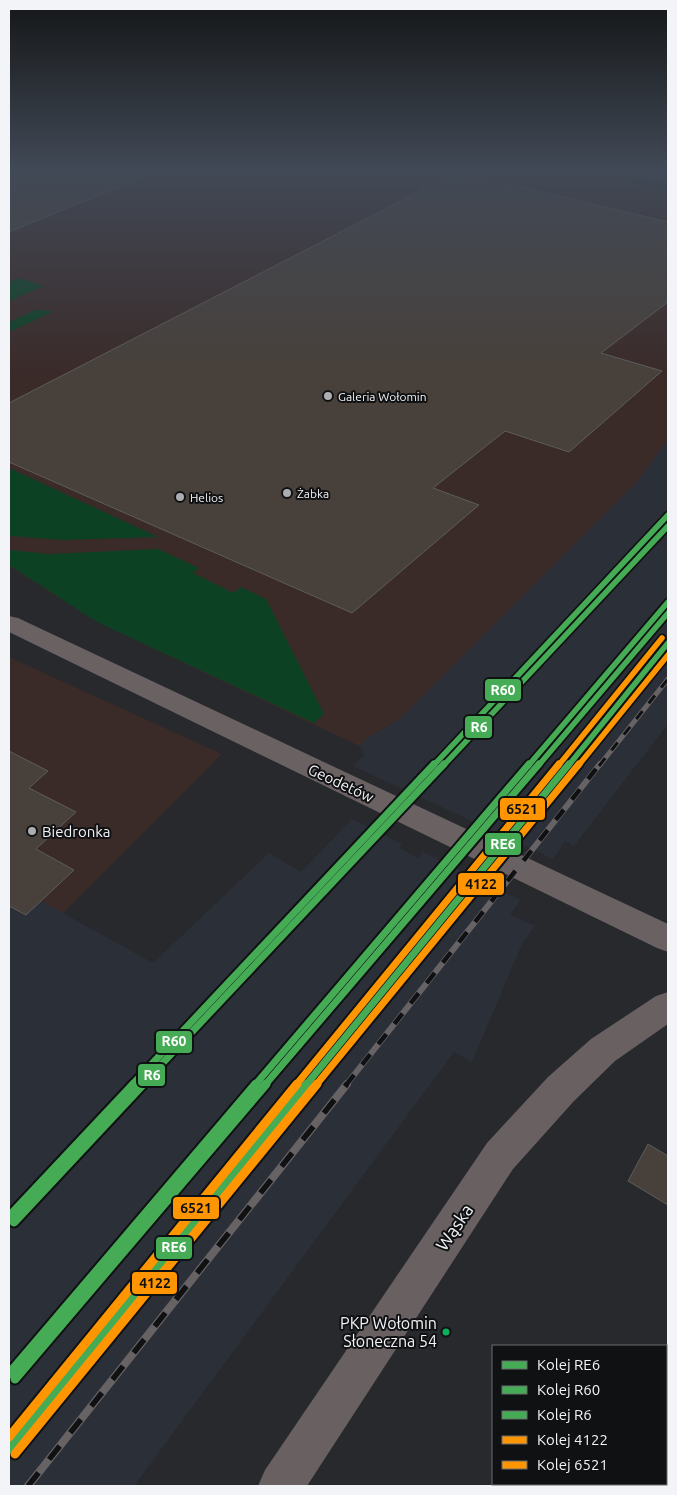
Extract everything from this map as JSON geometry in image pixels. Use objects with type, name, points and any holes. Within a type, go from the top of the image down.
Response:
[{"type":"main road","name":"Geodetów","points":[[9,615],[42,638]]},
{"type":"main road","name":"Geodetów","points":[[9,623],[668,939]]},
{"type":"street","name":"Wąska","points":[[281,1486],[500,1156],[561,1089],[603,1050],[668,1006]]},
{"type":"shaded area","points":[[9,239],[668,239],[668,439],[638,481],[400,719],[369,737],[359,746],[97,622],[9,566]]},
{"type":"shaded area","points":[[668,439],[668,724],[574,846],[565,841],[553,859],[353,766],[365,755],[359,746],[369,737],[400,719],[638,481]]},
{"type":"shaded area","points":[[9,657],[222,754],[62,914],[9,884]]},
{"type":"shaded area","points":[[352,819],[402,844],[400,848],[418,858],[423,852],[521,900],[510,915],[535,926],[522,944],[472,1062],[454,1052],[134,1486],[9,1486],[9,883],[153,963],[269,853],[301,872]]},
{"type":"green space","points":[[20,278],[43,286],[9,301],[9,282]]},
{"type":"green space","points":[[35,310],[54,311],[9,332],[9,322]]},
{"type":"green space","points":[[9,468],[158,537],[61,540],[9,536]]},
{"type":"green space","points":[[158,549],[199,568],[193,573],[233,593],[241,587],[266,599],[324,714],[314,723],[97,622],[9,565],[9,550],[49,554]]},
{"type":"building","name":"Galeria Wołomin","points":[[328,239],[668,239],[668,302],[601,353],[662,371],[569,452],[505,431],[433,488],[479,505],[352,613],[9,462],[9,403]]},
{"type":"building","name":"Biedronka","points":[[9,751],[48,771],[29,788],[76,812],[36,849],[74,870],[26,915],[9,906]]},
{"type":"building","points":[[648,1144],[668,1156],[668,1205],[628,1181]]},
{"type":"railway","points":[[599,766],[668,679]]},
{"type":"railway","points":[[346,1085],[600,764]]},
{"type":"railway","points":[[28,1486],[347,1084]]},
{"type":"rail line","name":"R60","points":[[9,1217],[668,515]]},
{"type":"rail line","name":"R6","points":[[14,1222],[668,526]]},
{"type":"rail line","name":"R60","points":[[9,1374],[668,602]]},
{"type":"rail line","name":"R6","points":[[15,1379],[668,613]]},
{"type":"rail line","name":"6521","points":[[9,1437],[662,638]]},
{"type":"rail line","name":"RE6","points":[[9,1449],[668,643]]},
{"type":"rail line","name":"4122","points":[[15,1454],[668,655]]},
{"type":"place","name":"Galeria Wołomin","points":[[328,396]]},
{"type":"place","name":"Żabka","points":[[287,493]]},
{"type":"place","name":"Helios","points":[[180,497]]},
{"type":"place","name":"Biedronka","points":[[32,831]]},
{"type":"place","name":"PKP Wołomin Słoneczna 54","points":[[446,1332]]}]
